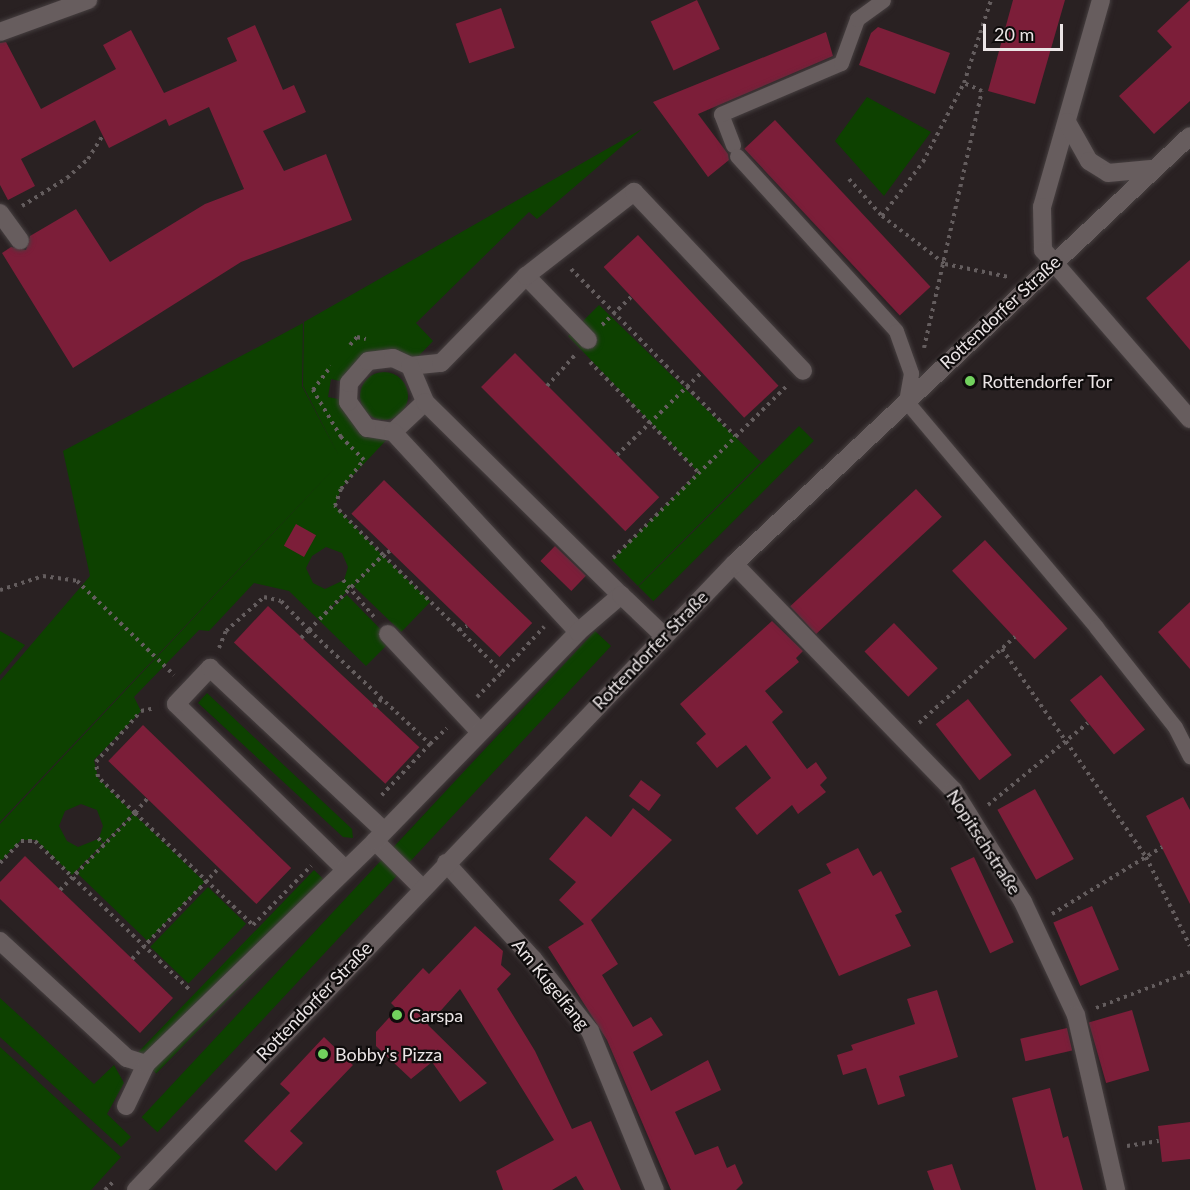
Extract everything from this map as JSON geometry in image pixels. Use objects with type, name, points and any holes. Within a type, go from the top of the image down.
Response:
[{"type":"street","points":[[0,32],[88,0]]},
{"type":"street","points":[[1101,0],[1042,207],[1044,250],[1052,263],[1190,419]]},
{"type":"street","points":[[1067,122],[1089,161],[1108,173],[1152,169]]},
{"type":"street","name":"Rottendorfer Straße","points":[[136,1190],[422,888],[734,564],[1152,169],[1190,136]]},
{"type":"street","points":[[578,632],[557,612],[393,432],[367,428],[348,402],[349,384],[368,361],[393,358],[410,366],[441,363],[526,276],[634,192],[803,371]]},
{"type":"street","points":[[2,215],[20,241]]},
{"type":"street","points":[[526,276],[584,345]]},
{"type":"street","points":[[410,366],[425,402],[664,636]]},
{"type":"street","points":[[393,432],[425,402]]},
{"type":"street","name":"Nopitschstraße","points":[[734,564],[953,790],[971,818],[1034,926],[1076,1015],[1116,1190]]},
{"type":"street","points":[[126,1106],[146,1064],[380,836],[478,730],[578,632],[621,595]]},
{"type":"street","points":[[388,634],[478,730]]},
{"type":"street","points":[[345,868],[177,704],[210,668],[365,813],[380,836],[422,888]]},
{"type":"street","name":"Am Kugelfang","points":[[446,863],[533,958],[590,1031],[655,1190]]},
{"type":"street","points":[[0,941],[127,1058],[146,1064]]},
{"type":"lane","points":[[883,0],[857,19],[841,63],[721,114],[735,151],[896,331],[911,373],[906,401],[1096,627],[1174,727],[1190,756]]},
{"type":"path","points":[[882,216],[923,162],[964,83],[991,0]]},
{"type":"path","points":[[923,356],[932,304],[945,264],[982,91],[964,83]]},
{"type":"path","points":[[2,215],[67,178],[88,159],[103,135]]},
{"type":"path","points":[[849,179],[882,216],[945,264],[1033,282]]},
{"type":"path","points":[[554,253],[735,436]]},
{"type":"path","points":[[584,345],[649,423],[697,471]]},
{"type":"path","points":[[598,573],[697,471],[803,371]]},
{"type":"path","points":[[618,455],[685,386],[701,373]]},
{"type":"path","points":[[335,506],[502,672],[557,612]]},
{"type":"path","points":[[301,638],[383,555],[390,551]]},
{"type":"path","points":[[0,590],[43,576],[77,581],[189,689]]},
{"type":"path","points":[[344,580],[388,634]]},
{"type":"path","points":[[210,668],[226,631],[264,597],[281,601],[430,744],[365,813]]},
{"type":"path","points":[[459,630],[467,626]]},
{"type":"path","points":[[925,718],[1015,637]]},
{"type":"path","points":[[1002,649],[1069,740],[1146,857],[1190,946]]},
{"type":"path","points":[[374,707],[382,698]]},
{"type":"path","points":[[177,704],[141,711],[96,762],[98,777],[253,926]]},
{"type":"path","points":[[971,818],[1088,723]]},
{"type":"path","points":[[60,890],[147,799]]},
{"type":"path","points":[[98,838],[104,844]]},
{"type":"path","points":[[0,863],[21,841],[35,841],[191,990]]},
{"type":"path","points":[[1034,926],[1162,847]]},
{"type":"path","points":[[132,959],[219,868]]},
{"type":"path","points":[[1076,1015],[1190,972]]},
{"type":"path","points":[[1108,1149],[1160,1141]]},
{"type":"green space","points":[[867,97],[931,132],[884,196],[835,141]]},
{"type":"green space","points":[[642,129],[537,219],[529,212],[416,323],[433,341],[410,365],[393,357],[348,383],[331,379],[328,397],[343,400],[367,429],[393,433],[341,488],[335,506],[383,556],[320,618],[347,595],[391,640],[386,646],[366,666],[289,591],[254,583],[209,631],[199,630],[134,697],[141,711],[94,760],[98,778],[133,813],[104,843],[99,838],[103,826],[97,810],[81,804],[65,811],[59,826],[67,841],[78,847],[98,839],[103,844],[72,875],[36,840],[21,840],[0,862],[0,824],[341,461],[0,822],[0,681],[90,576],[63,451],[303,323],[302,386],[339,456],[303,386],[304,322]],"holes":[[[326,547],[342,553],[348,567],[344,580],[325,589],[313,583],[306,568],[312,556]]]},
{"type":"green space","points":[[599,305],[761,462],[638,586],[612,560],[698,472],[568,336]]},
{"type":"green space","points":[[384,372],[401,379],[408,396],[401,413],[384,420],[367,413],[360,396],[367,379]]},
{"type":"green space","points":[[799,426],[814,441],[653,601],[638,587]]},
{"type":"green space","points":[[383,556],[430,602],[401,632],[354,586]]},
{"type":"green space","points":[[0,631],[25,645],[0,675]]},
{"type":"green space","points":[[595,631],[611,646],[158,1132],[141,1117]]},
{"type":"green space","points":[[207,693],[352,829],[353,838],[343,837],[198,703]]},
{"type":"green space","points":[[134,814],[204,882],[148,941],[77,873]]},
{"type":"green space","points":[[314,870],[334,889],[156,1074],[136,1054]]},
{"type":"green space","points":[[208,887],[246,924],[188,984],[150,947]]},
{"type":"green space","points":[[0,998],[94,1084],[114,1065],[124,1083],[107,1114],[131,1137],[121,1147],[0,1037]]},
{"type":"green space","points":[[0,1047],[121,1157],[91,1190],[0,1190]]},
{"type":"building","points":[[697,0],[720,49],[674,70],[651,22]]},
{"type":"building","points":[[1013,0],[1065,0],[1035,104],[988,91]]},
{"type":"building","points":[[1190,0],[1190,101],[1154,134],[1119,96],[1172,47],[1157,31]]},
{"type":"building","points":[[501,8],[515,48],[469,63],[456,24]]},
{"type":"building","points":[[255,25],[283,90],[294,85],[306,112],[263,131],[284,171],[326,154],[352,220],[241,262],[73,368],[2,253],[11,247],[26,250],[30,236],[76,209],[110,262],[205,204],[244,189],[209,107],[169,126],[166,119],[109,148],[95,120],[21,159],[35,186],[8,200],[0,185],[0,43],[6,42],[41,109],[116,69],[103,45],[131,30],[164,93],[237,61],[227,38]]},
{"type":"building","points":[[878,27],[950,53],[935,94],[859,65],[871,33]]},
{"type":"building","points":[[826,32],[833,56],[698,114],[728,154],[729,160],[708,177],[653,102]]},
{"type":"building","points":[[775,120],[930,287],[900,315],[744,149]]},
{"type":"building","points":[[638,235],[778,386],[744,418],[604,267]]},
{"type":"building","points":[[1190,260],[1190,350],[1146,298]]},
{"type":"building","points":[[515,353],[659,497],[625,531],[481,387]]},
{"type":"building","points":[[384,480],[532,623],[500,657],[351,514]]},
{"type":"building","points":[[916,489],[942,517],[816,634],[790,606]]},
{"type":"building","points":[[296,524],[316,535],[304,557],[284,546]]},
{"type":"building","points":[[985,540],[1068,628],[1035,659],[952,571]]},
{"type":"building","points":[[555,546],[586,576],[571,591],[540,561]]},
{"type":"building","points":[[1190,602],[1190,669],[1158,632]]},
{"type":"building","points":[[268,606],[419,747],[385,784],[234,643]]},
{"type":"building","points":[[772,621],[803,651],[796,658],[799,662],[765,691],[783,712],[772,722],[807,769],[816,762],[827,778],[820,785],[826,792],[798,814],[792,805],[757,835],[735,808],[771,778],[746,745],[717,768],[696,743],[706,734],[680,704]]},
{"type":"building","points":[[894,623],[938,668],[908,697],[865,651]]},
{"type":"building","points":[[1101,675],[1145,729],[1114,755],[1070,700]]},
{"type":"building","points":[[968,699],[1012,755],[979,780],[936,724]]},
{"type":"building","points":[[143,725],[291,868],[256,904],[108,761]]},
{"type":"building","points":[[641,780],[661,795],[649,811],[629,796]]},
{"type":"building","points":[[1035,789],[1074,859],[1036,880],[997,810]]},
{"type":"building","points":[[1183,797],[1190,810],[1190,904],[1146,816]]},
{"type":"building","points":[[633,808],[672,840],[591,920],[618,964],[602,975],[633,1027],[651,1017],[663,1035],[633,1052],[651,1091],[708,1060],[721,1090],[675,1112],[695,1155],[718,1146],[727,1168],[735,1164],[743,1183],[736,1190],[671,1190],[607,1040],[548,947],[584,924],[559,900],[576,882],[549,859],[586,816],[611,837]]},
{"type":"building","points":[[858,848],[873,876],[881,871],[902,912],[895,915],[911,946],[839,976],[798,890],[831,873],[826,864]]},
{"type":"building","points":[[25,856],[173,998],[140,1033],[0,899],[0,882]]},
{"type":"building","points":[[974,857],[1014,942],[990,953],[950,868]]},
{"type":"building","points":[[1092,906],[1119,970],[1080,986],[1053,922]]},
{"type":"building","points":[[475,926],[503,951],[501,965],[511,974],[497,989],[535,1051],[572,1129],[591,1121],[621,1190],[584,1190],[576,1176],[552,1190],[503,1190],[496,1171],[554,1140],[460,989],[428,1025],[487,1083],[460,1102],[432,1062],[411,1079],[376,1046],[376,1032],[397,1009],[391,1003],[423,968],[429,974]]},
{"type":"building","points":[[937,990],[958,1057],[899,1076],[905,1096],[878,1105],[866,1068],[843,1075],[837,1055],[853,1050],[851,1045],[915,1024],[907,999]]},
{"type":"building","points":[[1132,1010],[1149,1071],[1106,1083],[1089,1022]]},
{"type":"building","points":[[1067,1028],[1072,1050],[1025,1061],[1020,1039]]},
{"type":"building","points":[[324,1037],[353,1065],[290,1131],[303,1143],[276,1171],[244,1141],[290,1093],[280,1084]]},
{"type":"building","points":[[1050,1088],[1063,1138],[1068,1136],[1083,1190],[1036,1190],[1012,1098]]},
{"type":"building","points":[[1190,1122],[1190,1159],[1162,1162],[1158,1126]]},
{"type":"building","points":[[952,1164],[961,1190],[934,1190],[927,1171]]},
{"type":"place","name":"Rottendorfer Tor","points":[[970,381]]},
{"type":"place","name":"Carspa","points":[[397,1015]]},
{"type":"place","name":"Bobby's Pizza","points":[[323,1054]]}]
